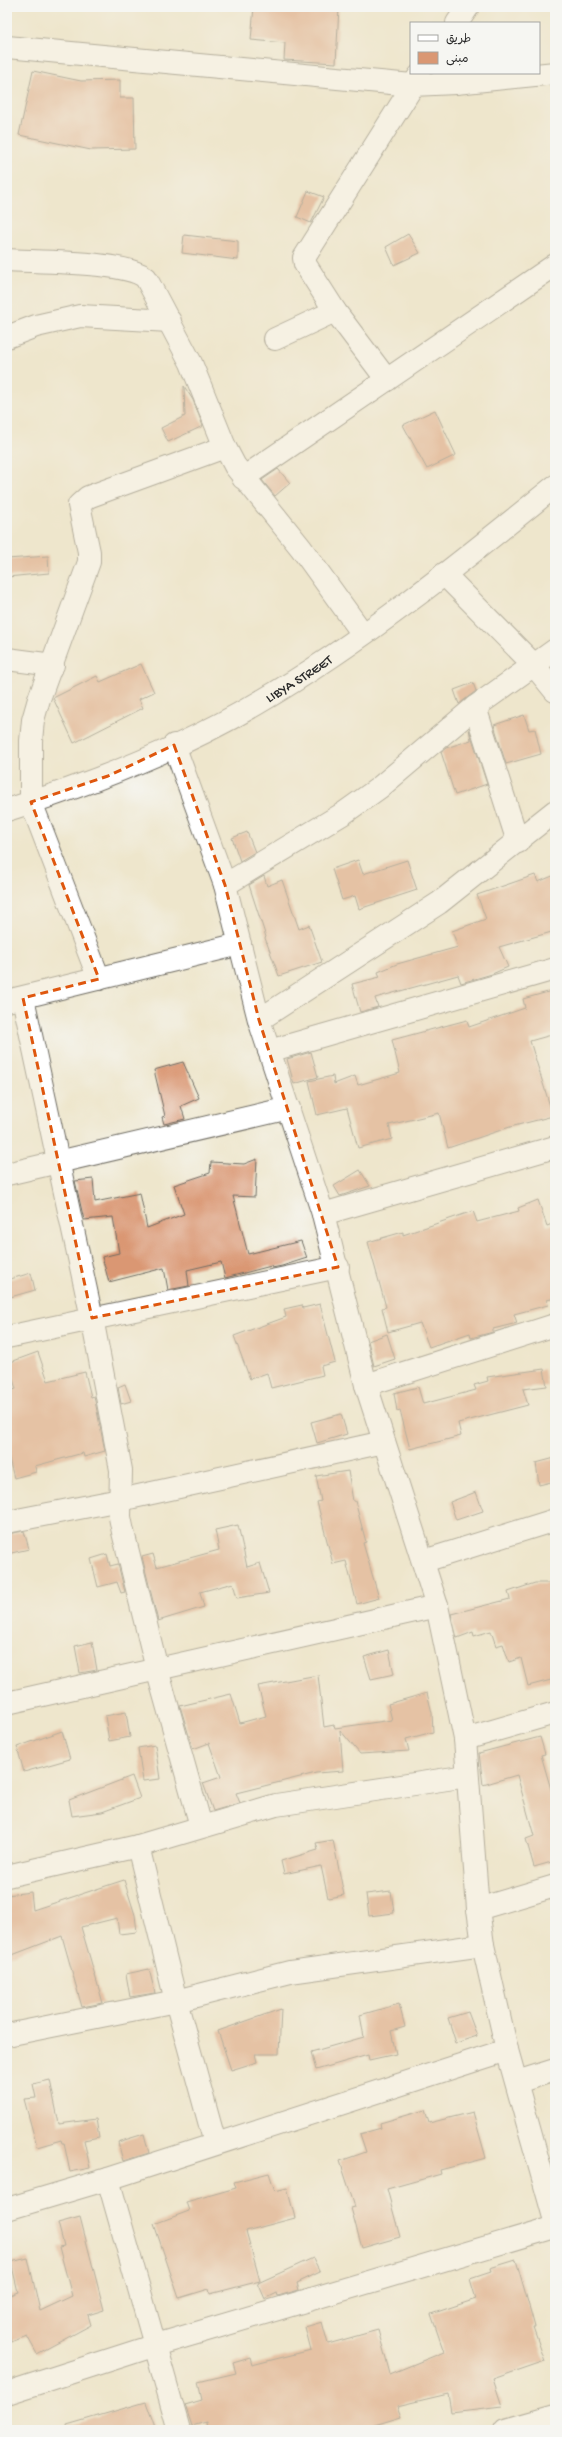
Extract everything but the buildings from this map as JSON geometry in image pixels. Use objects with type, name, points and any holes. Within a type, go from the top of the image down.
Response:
[{"type":"main road","points":[[458,22],[468,7]]},
{"type":"main road","points":[[7,47],[456,83],[555,73]]},
{"type":"main road","points":[[387,380],[335,311],[305,264],[305,255],[417,79]]},
{"type":"main road","points":[[7,260],[112,267],[140,273],[153,288],[170,321],[191,364],[225,447],[243,478],[301,548],[363,634]]},
{"type":"main road","points":[[243,478],[555,265]]},
{"type":"main road","points":[[275,339],[335,311]]},
{"type":"main road","points":[[7,337],[36,326],[80,316],[170,321]]},
{"type":"main road","points":[[99,979],[31,802],[33,720],[39,699],[53,665],[89,562],[88,542],[79,508],[81,503],[88,497],[225,447]]},
{"type":"main road","name":"LIBYA STREET","points":[[7,810],[108,776],[257,703],[363,634],[444,574],[555,486]]},
{"type":"main road","points":[[444,574],[533,664],[555,691]]},
{"type":"main road","points":[[225,885],[344,814],[385,783],[475,707],[533,664],[555,650]]},
{"type":"main road","points":[[7,660],[53,665]]},
{"type":"main road","points":[[475,707],[518,842]]},
{"type":"main road","points":[[174,745],[225,885],[259,1020],[323,1214],[338,1267],[366,1385],[424,1561],[437,1606],[465,1739],[478,1909],[483,1945],[507,2050],[555,2221]]},
{"type":"main road","points":[[259,1020],[439,903],[518,842],[555,811]]},
{"type":"main road","points":[[202,1826],[156,1669],[123,1532],[120,1500],[122,1470],[92,1318],[59,1163],[15,999],[240,944]]},
{"type":"main road","points":[[269,1051],[555,969]]},
{"type":"main road","points":[[7,1174],[289,1108]]},
{"type":"main road","points":[[323,1214],[555,1147]]},
{"type":"main road","points":[[7,1337],[338,1267]]},
{"type":"main road","points":[[366,1385],[555,1325]]},
{"type":"main road","points":[[7,1522],[120,1500],[384,1442]]},
{"type":"main road","points":[[424,1561],[555,1520]]},
{"type":"main road","points":[[7,1703],[437,1606]]},
{"type":"main road","points":[[465,1739],[555,1713]]},
{"type":"main road","points":[[7,1876],[138,1846],[276,1805],[467,1776]]},
{"type":"main road","points":[[138,1846],[176,2001],[215,2143]]},
{"type":"main road","points":[[478,1909],[555,1886]]},
{"type":"main road","points":[[7,2035],[176,2001],[290,1972],[483,1945]]},
{"type":"main road","points":[[7,2209],[108,2179],[215,2143],[507,2050]]},
{"type":"main road","points":[[517,2082],[555,2070]]},
{"type":"main road","points":[[108,2179],[179,2430]]},
{"type":"main road","points":[[7,2393],[156,2345],[555,2227]]},
{"type":"main road","points":[[506,2430],[555,2416]]},
{"type":"highlighted area","points":[[174,745],[225,885],[259,1020],[338,1267],[92,1318],[23,998],[99,979],[31,802],[108,776]]}]
